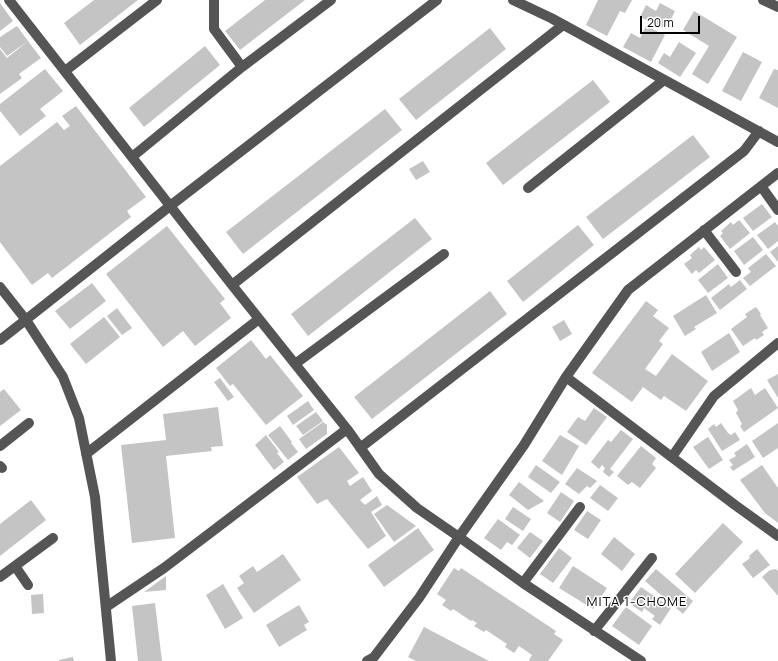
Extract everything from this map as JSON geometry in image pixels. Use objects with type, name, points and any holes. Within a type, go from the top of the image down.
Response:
[{"type":"street","points":[[9,0],[232,285],[347,429],[379,474],[417,508],[523,583],[641,661]]},
{"type":"street","points":[[65,71],[157,0]]},
{"type":"street","points":[[214,0],[214,29],[242,68]]},
{"type":"street","points":[[132,157],[242,68],[331,0]]},
{"type":"street","points":[[0,340],[170,206],[437,0]]},
{"type":"street","points":[[513,0],[563,25],[778,142]]},
{"type":"street","points":[[763,0],[778,7]]},
{"type":"street","points":[[232,285],[563,25]]},
{"type":"street","points":[[528,188],[664,80]]},
{"type":"street","points":[[360,448],[744,151],[759,131]]},
{"type":"street","points":[[374,660],[419,598],[459,537],[524,445],[566,377],[628,290],[778,173]]},
{"type":"street","points":[[761,186],[778,210]]},
{"type":"street","points":[[704,230],[736,272]]},
{"type":"street","points":[[295,364],[444,254]]},
{"type":"street","points":[[0,287],[26,320],[63,377],[79,418],[95,497],[111,661]]},
{"type":"street","points":[[86,454],[259,319]]},
{"type":"street","points":[[672,457],[714,396],[777,346]]},
{"type":"street","points":[[566,377],[778,536]]},
{"type":"street","points":[[0,446],[29,423]]},
{"type":"street","points":[[106,607],[164,568],[347,429]]},
{"type":"street","points":[[523,583],[580,506]]},
{"type":"street","points":[[0,577],[53,538]]},
{"type":"street","points":[[594,631],[652,558]]},
{"type":"street","points":[[15,566],[28,585]]},
{"type":"building","points":[[94,0],[138,0],[80,45],[64,23]]},
{"type":"building","points":[[265,0],[305,0],[240,50],[225,31]]},
{"type":"building","points":[[598,0],[632,0],[625,13],[620,11],[607,36],[586,25]]},
{"type":"building","points":[[0,3],[13,21],[0,31]]},
{"type":"building","points":[[660,3],[675,11],[666,29],[640,17],[646,5],[656,11]]},
{"type":"building","points":[[694,11],[737,37],[708,84],[692,74],[709,46],[683,30]]},
{"type":"building","points":[[17,26],[28,41],[7,56],[0,47],[0,37]]},
{"type":"building","points":[[646,26],[665,35],[651,62],[623,47],[631,33],[640,38]]},
{"type":"building","points":[[490,28],[506,49],[416,120],[399,99]]},
{"type":"building","points":[[28,41],[41,58],[19,74],[22,78],[0,94],[0,49],[7,58]]},
{"type":"building","points":[[679,42],[696,53],[680,77],[658,63],[664,53],[670,57]]},
{"type":"building","points":[[205,46],[220,65],[144,127],[129,108]]},
{"type":"building","points":[[743,52],[762,62],[741,101],[722,91]]},
{"type":"building","points":[[45,69],[63,91],[40,109],[46,116],[20,136],[0,111],[0,104]]},
{"type":"building","points":[[774,69],[778,70],[778,108],[759,98]]},
{"type":"building","points":[[593,80],[610,102],[503,185],[486,163]]},
{"type":"building","points":[[76,106],[146,197],[127,211],[131,217],[52,278],[48,273],[32,285],[0,242],[0,166],[57,122],[64,130],[70,126],[62,116]]},
{"type":"building","points":[[385,109],[402,130],[243,254],[226,232]]},
{"type":"building","points":[[693,135],[710,157],[603,239],[586,217]]},
{"type":"building","points":[[423,161],[430,172],[416,180],[409,169]]},
{"type":"building","points":[[762,204],[772,217],[753,231],[743,218]]},
{"type":"building","points":[[415,218],[432,239],[308,336],[291,314]]},
{"type":"building","points":[[739,220],[750,233],[730,249],[720,236],[723,233],[721,231],[731,222],[733,225]]},
{"type":"building","points":[[775,222],[778,226],[778,241],[768,249],[757,235]]},
{"type":"building","points":[[578,225],[594,245],[523,302],[507,281]]},
{"type":"building","points":[[167,226],[225,299],[220,303],[231,318],[195,346],[183,331],[163,347],[106,274]]},
{"type":"building","points":[[753,237],[763,250],[744,265],[734,251]]},
{"type":"building","points":[[778,246],[778,262],[770,252]]},
{"type":"building","points":[[699,247],[701,250],[704,247],[715,260],[699,273],[696,270],[692,274],[684,264],[692,258],[690,255]]},
{"type":"building","points":[[766,254],[776,266],[750,286],[743,278],[751,272],[748,268]]},
{"type":"building","points":[[718,264],[728,278],[708,293],[698,280]]},
{"type":"building","points":[[740,280],[747,289],[720,310],[711,298],[729,284],[731,287]]},
{"type":"building","points":[[92,283],[106,301],[70,329],[55,311]]},
{"type":"building","points":[[490,291],[507,314],[372,419],[354,397]]},
{"type":"building","points":[[706,295],[717,313],[694,327],[696,329],[685,336],[673,316]]},
{"type":"building","points":[[646,301],[658,310],[653,316],[669,328],[659,341],[663,344],[645,369],[656,376],[672,354],[708,381],[686,411],[664,396],[661,400],[643,387],[632,402],[592,373]]},
{"type":"building","points":[[756,307],[768,328],[762,332],[764,335],[756,340],[755,338],[743,346],[731,329],[747,317],[745,314]]},
{"type":"building","points":[[117,308],[132,328],[122,335],[107,316]]},
{"type":"building","points":[[104,317],[120,337],[86,364],[70,344]]},
{"type":"building","points":[[564,320],[572,334],[560,341],[552,327]]},
{"type":"building","points":[[729,333],[740,352],[712,371],[701,352]]},
{"type":"building","points":[[251,340],[266,359],[270,355],[303,396],[266,425],[233,384],[230,386],[216,368]]},
{"type":"building","points":[[778,374],[778,398],[767,380]]},
{"type":"building","points":[[220,378],[234,397],[228,401],[214,382]]},
{"type":"building","points":[[751,388],[755,395],[765,388],[778,408],[744,432],[740,426],[742,424],[736,413],[738,410],[733,401]]},
{"type":"building","points":[[4,389],[21,410],[0,426],[0,392]]},
{"type":"building","points":[[308,401],[314,410],[293,425],[287,416]]},
{"type":"building","points":[[218,407],[223,446],[211,447],[212,451],[166,456],[175,538],[132,543],[121,445],[166,440],[163,414]]},
{"type":"building","points":[[594,408],[607,417],[586,445],[567,432],[578,417],[585,421]]},
{"type":"building","points":[[316,412],[323,421],[303,435],[296,426]]},
{"type":"building","points":[[323,422],[327,425],[327,434],[306,449],[299,439]]},
{"type":"building","points":[[721,423],[728,433],[731,435],[735,432],[740,440],[722,451],[708,429],[714,424],[716,427]]},
{"type":"building","points":[[778,423],[778,448],[763,458],[752,441]]},
{"type":"building","points":[[280,426],[298,452],[288,460],[268,435]]},
{"type":"building","points":[[621,430],[633,439],[610,469],[614,472],[609,477],[603,472],[605,468],[602,465],[599,469],[591,462],[608,440],[611,442]]},
{"type":"building","points":[[266,435],[279,452],[277,453],[284,462],[274,470],[255,445]]},
{"type":"building","points":[[560,435],[579,446],[562,475],[542,461]]},
{"type":"building","points":[[708,437],[723,460],[709,469],[693,447]]},
{"type":"building","points":[[747,444],[755,457],[733,471],[730,467],[733,465],[729,460],[736,456],[734,453]]},
{"type":"building","points":[[641,446],[656,458],[652,464],[656,468],[640,488],[632,482],[628,485],[617,476]]},
{"type":"building","points":[[339,447],[359,473],[347,481],[350,486],[363,477],[372,491],[360,500],[365,505],[377,496],[382,505],[371,512],[386,536],[368,549],[327,499],[317,504],[297,477]]},
{"type":"building","points":[[536,465],[560,482],[551,493],[528,477]]},
{"type":"building","points":[[762,465],[778,488],[778,523],[765,513],[740,480]]},
{"type":"building","points":[[577,468],[597,481],[590,488],[587,486],[579,494],[565,484]]},
{"type":"building","points":[[519,482],[544,501],[528,510],[509,495]]},
{"type":"building","points":[[600,485],[618,498],[608,511],[590,498]]},
{"type":"building","points":[[561,492],[574,501],[560,522],[547,513]]},
{"type":"building","points":[[31,500],[46,520],[0,556],[0,524]]},
{"type":"building","points":[[387,505],[416,526],[394,542],[374,514]]},
{"type":"building","points":[[513,507],[531,519],[523,531],[505,519]]},
{"type":"building","points":[[587,511],[601,520],[588,539],[574,530]]},
{"type":"building","points":[[498,519],[520,535],[512,545],[507,542],[501,550],[484,538]]},
{"type":"building","points":[[723,523],[743,542],[695,593],[675,574]]},
{"type":"building","points":[[418,528],[434,550],[384,587],[368,565]]},
{"type":"building","points":[[530,532],[543,541],[530,558],[517,548]]},
{"type":"building","points":[[614,537],[635,554],[622,571],[601,554]]},
{"type":"building","points":[[559,548],[572,558],[553,583],[540,574]]},
{"type":"building","points":[[757,549],[770,565],[753,578],[742,564],[750,558],[749,556]]},
{"type":"building","points":[[283,554],[301,580],[254,613],[237,588],[244,583],[239,576],[253,566],[257,572]]},
{"type":"building","points":[[573,566],[607,588],[593,609],[559,588]]},
{"type":"building","points":[[454,568],[459,571],[461,568],[556,631],[554,634],[563,640],[548,661],[530,661],[529,660],[532,655],[519,646],[514,653],[505,647],[507,644],[486,630],[484,632],[474,626],[477,623],[472,620],[471,621],[453,609],[451,611],[442,605],[446,600],[437,594]]},
{"type":"building","points":[[656,569],[693,601],[683,614],[645,581]]},
{"type":"building","points":[[776,569],[778,571],[778,596],[762,577],[770,570]]},
{"type":"building","points":[[166,576],[166,590],[144,592]]},
{"type":"building","points":[[223,584],[243,618],[225,629],[206,595]]},
{"type":"building","points":[[641,587],[671,608],[660,625],[652,619],[655,616],[644,608],[642,612],[629,603]]},
{"type":"building","points":[[43,594],[44,613],[32,614],[31,595]]},
{"type":"building","points":[[155,603],[162,661],[138,661],[132,606]]},
{"type":"building","points":[[299,605],[309,622],[304,625],[307,630],[279,647],[266,625]]},
{"type":"building","points":[[626,607],[652,626],[639,645],[612,626]]},
{"type":"building","points":[[424,627],[489,661],[416,661],[408,657]]},
{"type":"building","points":[[73,657],[74,661],[59,661],[59,660]]},
{"type":"district","name":"MITA 1-CHOME","points":[[637,602]]}]
